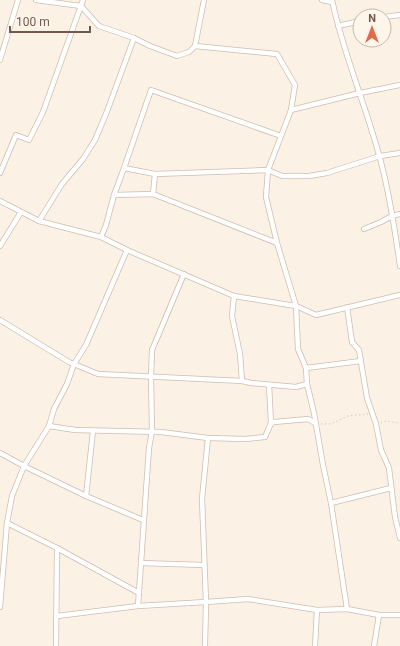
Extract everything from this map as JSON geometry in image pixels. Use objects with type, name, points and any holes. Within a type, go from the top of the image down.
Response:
[{"type":"street","points":[[0,60],[18,0]]},
{"type":"street","points":[[36,0],[80,6],[99,26],[134,38],[150,46],[177,56],[189,52],[195,46],[204,0]]},
{"type":"street","points":[[0,173],[16,135],[29,140],[43,112],[83,0]]},
{"type":"street","points":[[322,0],[332,1],[338,26],[380,156],[400,266]]},
{"type":"street","points":[[338,26],[352,23]]},
{"type":"street","points":[[39,221],[62,184],[83,159],[95,140],[134,38]]},
{"type":"street","points":[[195,46],[277,54],[295,85],[291,110],[268,170],[266,197],[277,243],[296,306],[298,349],[306,368],[307,384],[331,503],[347,609]]},
{"type":"street","points":[[291,110],[360,92],[400,85]]},
{"type":"street","points":[[101,237],[106,226],[114,195],[151,90],[280,136]]},
{"type":"street","points":[[124,168],[155,174],[268,170],[282,176],[309,176],[380,156],[400,153]]},
{"type":"street","points":[[153,194],[155,174]]},
{"type":"street","points":[[114,195],[153,194],[277,243]]},
{"type":"street","points":[[0,202],[39,221],[101,237],[127,250],[234,296],[296,306],[316,315],[400,295]]},
{"type":"street","points":[[0,246],[21,212]]},
{"type":"street","points":[[364,229],[392,216],[400,214]]},
{"type":"street","points":[[0,606],[7,523],[12,496],[24,466],[49,426],[54,409],[67,384],[74,364],[86,345],[127,250]]},
{"type":"street","points":[[138,606],[143,520],[149,448],[152,431],[152,350],[184,274]]},
{"type":"street","points":[[234,296],[232,316],[240,354],[242,381]]},
{"type":"street","points":[[347,307],[352,342],[359,350],[367,398],[376,424],[381,450],[389,468],[400,538]]},
{"type":"street","points":[[0,320],[69,362],[98,374],[242,381],[296,387],[307,384]]},
{"type":"street","points":[[306,368],[361,361]]},
{"type":"street","points":[[49,426],[64,429],[93,431],[152,431],[208,438],[246,439],[263,437],[267,434],[271,423],[269,385]]},
{"type":"street","points":[[271,423],[308,419],[315,423]]},
{"type":"street","points":[[86,496],[93,431]]},
{"type":"street","points":[[205,646],[206,602],[202,499],[208,438]]},
{"type":"street","points":[[0,453],[86,496],[143,520]]},
{"type":"street","points":[[331,503],[391,488]]},
{"type":"street","points":[[7,523],[57,548],[139,593]]},
{"type":"street","points":[[56,646],[57,548]]},
{"type":"street","points":[[141,563],[204,565]]},
{"type":"street","points":[[56,616],[138,606],[248,599],[317,610],[347,609],[379,615],[400,615]]},
{"type":"street","points":[[315,646],[317,610]]},
{"type":"street","points":[[374,646],[379,615]]},
{"type":"path","points":[[315,423],[330,424],[348,416],[366,415],[372,412]]},
{"type":"path","points":[[376,424],[386,421],[400,423]]}]
